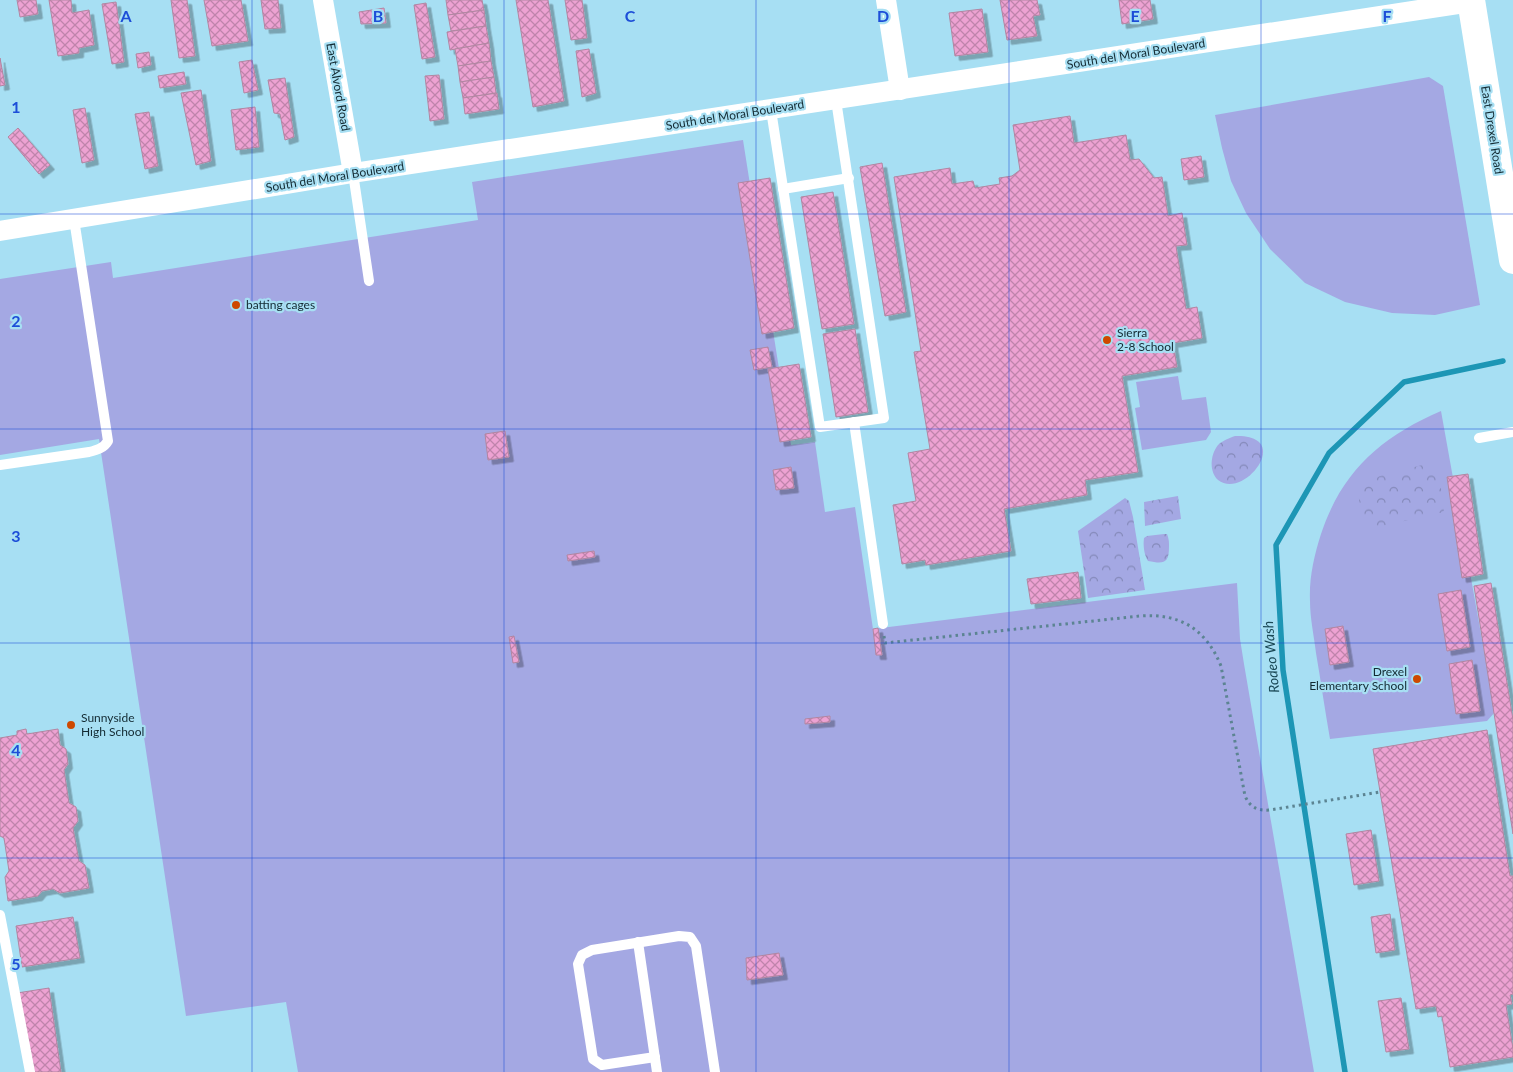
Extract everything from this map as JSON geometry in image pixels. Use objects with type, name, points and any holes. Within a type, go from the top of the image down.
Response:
[{"type":"street","name":"East Alvord Road","points":[[323,0],[353,173]]},
{"type":"street","points":[[886,0],[900,90]]},
{"type":"street","name":"South del Moral Boulevard","points":[[0,231],[353,173],[1471,1]]},
{"type":"street","name":"East Drexel Road","points":[[1471,1],[1506,173],[1513,260]]},
{"type":"lane","points":[[771,110],[820,427],[884,418],[836,100]]},
{"type":"lane","points":[[353,173],[370,281]]},
{"type":"lane","points":[[783,188],[849,178]]},
{"type":"lane","points":[[0,465],[89,452],[100,449],[108,441],[74,219]]},
{"type":"lane","points":[[854,422],[883,624]]},
{"type":"lane","points":[[1479,438],[1513,432]]},
{"type":"lane","points":[[0,915],[30,1072]]},
{"type":"lane","points":[[655,1057],[602,1065],[593,1059],[578,964],[582,954],[592,950],[638,942],[690,936],[696,946],[715,1072]]},
{"type":"lane","points":[[638,942],[657,1072]]},
{"type":"path","points":[[883,624],[885,643],[1140,616],[1160,615],[1182,622],[1200,634],[1216,654],[1222,666],[1245,796],[1252,807],[1270,810],[1380,792]]},
{"type":"green space","points":[[1429,77],[1443,86],[1480,305],[1435,315],[1392,313],[1345,302],[1305,283],[1270,249],[1246,213],[1231,181],[1215,115]]},
{"type":"green space","points":[[743,140],[791,445],[815,442],[825,512],[855,507],[873,629],[1237,583],[1240,639],[1314,1072],[298,1072],[286,1002],[186,1016],[99,439],[0,455],[0,279],[111,262],[113,278],[478,220],[472,182]]},
{"type":"green space","points":[[1178,376],[1182,400],[1206,397],[1211,432],[1206,440],[1142,450],[1135,408],[1140,407],[1136,382]]},
{"type":"green space","points":[[1441,411],[1495,712],[1487,721],[1330,739],[1310,607],[1311,575],[1321,534],[1340,492],[1352,474],[1366,459],[1400,432]]},
{"type":"green space","points":[[1235,436],[1253,438],[1261,445],[1263,455],[1259,465],[1251,475],[1240,482],[1229,484],[1215,477],[1212,468],[1212,458],[1218,445]]},
{"type":"green space","points":[[1426,464],[1439,473],[1444,512],[1364,530],[1357,487],[1380,476]]},
{"type":"green space","points":[[1178,496],[1181,519],[1145,526],[1144,502]]},
{"type":"green space","points":[[1125,498],[1129,501],[1133,517],[1145,590],[1088,598],[1078,531]]},
{"type":"green space","points":[[1167,534],[1169,553],[1166,560],[1164,562],[1148,561],[1144,550],[1144,538]]},
{"type":"building","points":[[17,0],[36,0],[38,14],[20,17]]},
{"type":"building","points":[[49,0],[71,0],[72,13],[89,10],[94,45],[79,48],[79,53],[58,56]]},
{"type":"building","points":[[171,0],[187,0],[195,56],[179,58]]},
{"type":"building","points":[[204,0],[241,0],[248,41],[212,46]]},
{"type":"building","points":[[261,0],[278,0],[281,28],[265,29]]},
{"type":"building","points":[[446,0],[482,0],[484,10],[448,15]]},
{"type":"building","points":[[516,0],[548,0],[564,101],[533,107]]},
{"type":"building","points":[[565,0],[582,0],[587,38],[571,40]]},
{"type":"building","points":[[1000,0],[1037,0],[1040,15],[1033,16],[1037,36],[1007,40]]},
{"type":"building","points":[[1119,0],[1150,0],[1153,19],[1122,24]]},
{"type":"building","points":[[116,2],[124,62],[112,64],[102,4]]},
{"type":"building","points":[[426,3],[435,57],[422,59],[414,5]]},
{"type":"building","points":[[384,8],[386,23],[361,24],[359,12]]},
{"type":"building","points":[[982,9],[988,52],[955,56],[949,13]]},
{"type":"building","points":[[484,10],[486,26],[451,31],[448,15]]},
{"type":"building","points":[[486,26],[489,43],[450,50],[447,32]]},
{"type":"building","points":[[489,43],[491,61],[458,66],[455,49]]},
{"type":"building","points":[[589,49],[596,93],[582,97],[576,51]]},
{"type":"building","points":[[149,52],[151,65],[138,68],[136,54]]},
{"type":"building","points":[[0,58],[5,85],[0,86]]},
{"type":"building","points":[[252,60],[258,90],[244,93],[239,62]]},
{"type":"building","points":[[491,61],[494,77],[460,82],[458,66]]},
{"type":"building","points":[[184,72],[186,84],[160,88],[158,76]]},
{"type":"building","points":[[439,75],[444,119],[430,121],[425,76]]},
{"type":"building","points":[[494,77],[496,93],[463,98],[460,82]]},
{"type":"building","points":[[285,78],[294,137],[285,140],[280,114],[274,113],[268,80]]},
{"type":"building","points":[[201,90],[211,161],[196,165],[181,93]]},
{"type":"building","points":[[497,93],[499,109],[465,114],[463,98]]},
{"type":"building","points":[[255,107],[259,147],[236,150],[231,110]]},
{"type":"building","points":[[85,108],[94,160],[82,163],[73,110]]},
{"type":"building","points":[[149,112],[158,166],[145,169],[135,114]]},
{"type":"building","points":[[1070,116],[1074,143],[1126,135],[1130,160],[1139,159],[1154,178],[1162,177],[1168,216],[1182,213],[1187,245],[1176,246],[1186,309],[1197,307],[1202,338],[1173,343],[1177,367],[1122,376],[1138,472],[1085,480],[1087,495],[1004,509],[1011,551],[926,565],[925,560],[902,564],[893,505],[916,501],[908,453],[930,449],[914,352],[921,351],[894,177],[950,168],[952,184],[973,181],[975,188],[1000,184],[999,178],[1012,176],[1020,170],[1013,125]]},
{"type":"building","points":[[18,128],[50,165],[39,174],[8,137]]},
{"type":"building","points":[[1201,156],[1204,177],[1184,180],[1181,159]]},
{"type":"building","points":[[882,163],[906,312],[885,316],[860,167]]},
{"type":"building","points":[[770,178],[794,328],[762,334],[738,183]]},
{"type":"building","points":[[833,192],[854,324],[822,329],[801,197]]},
{"type":"building","points":[[855,329],[868,412],[836,417],[823,334]]},
{"type":"building","points":[[768,347],[772,367],[754,370],[750,350]]},
{"type":"building","points":[[799,364],[811,437],[780,442],[768,369]]},
{"type":"building","points":[[505,431],[509,457],[488,460],[485,434]]},
{"type":"building","points":[[791,467],[794,488],[776,490],[773,470]]},
{"type":"building","points":[[1468,474],[1483,574],[1462,578],[1447,477]]},
{"type":"building","points":[[594,551],[595,557],[568,561],[567,555]]},
{"type":"building","points":[[1078,572],[1081,598],[1031,604],[1027,579]]},
{"type":"building","points":[[1491,583],[1513,720],[1513,834],[1474,586]]},
{"type":"building","points":[[1461,590],[1470,647],[1447,651],[1438,594]]},
{"type":"building","points":[[1343,626],[1349,662],[1330,665],[1325,629]]},
{"type":"building","points":[[878,628],[882,655],[876,655],[873,629]]},
{"type":"building","points":[[514,636],[519,662],[513,663],[509,637]]},
{"type":"building","points":[[1472,660],[1480,711],[1456,714],[1449,664]]},
{"type":"building","points":[[830,716],[830,722],[805,724],[805,719]]},
{"type":"building","points":[[26,729],[27,734],[58,729],[60,745],[66,749],[68,764],[64,770],[69,803],[76,807],[78,821],[73,828],[79,861],[85,865],[89,888],[60,893],[53,889],[42,891],[38,896],[8,901],[5,877],[9,871],[4,838],[0,836],[0,738],[17,735],[17,731]]},
{"type":"building","points":[[1487,730],[1510,876],[1513,876],[1513,994],[1510,995],[1512,1004],[1506,1005],[1513,1057],[1450,1067],[1442,1016],[1438,1017],[1436,1006],[1416,1009],[1373,749]]},
{"type":"building","points":[[1371,830],[1379,881],[1354,885],[1346,834]]},
{"type":"building","points":[[1390,914],[1395,950],[1376,953],[1371,917]]},
{"type":"building","points":[[73,917],[80,958],[22,967],[16,926]]},
{"type":"building","points":[[779,953],[783,975],[747,980],[746,958]]},
{"type":"building","points":[[49,988],[61,1072],[29,1072],[17,993]]},
{"type":"building","points":[[1401,998],[1409,1049],[1386,1052],[1378,1001]]},
{"type":"waterway","name":"Rodeo Wash","points":[[1345,1072],[1283,670],[1276,545],[1329,453],[1404,382],[1503,361]]},
{"type":"place","name":"batting cages","points":[[236,305]]},
{"type":"place","name":"Sierra 2-8 School","points":[[1107,340]]},
{"type":"place","name":"Drexel Elementary School","points":[[1417,679]]},
{"type":"place","name":"Sunnyside High School","points":[[71,725]]}]
